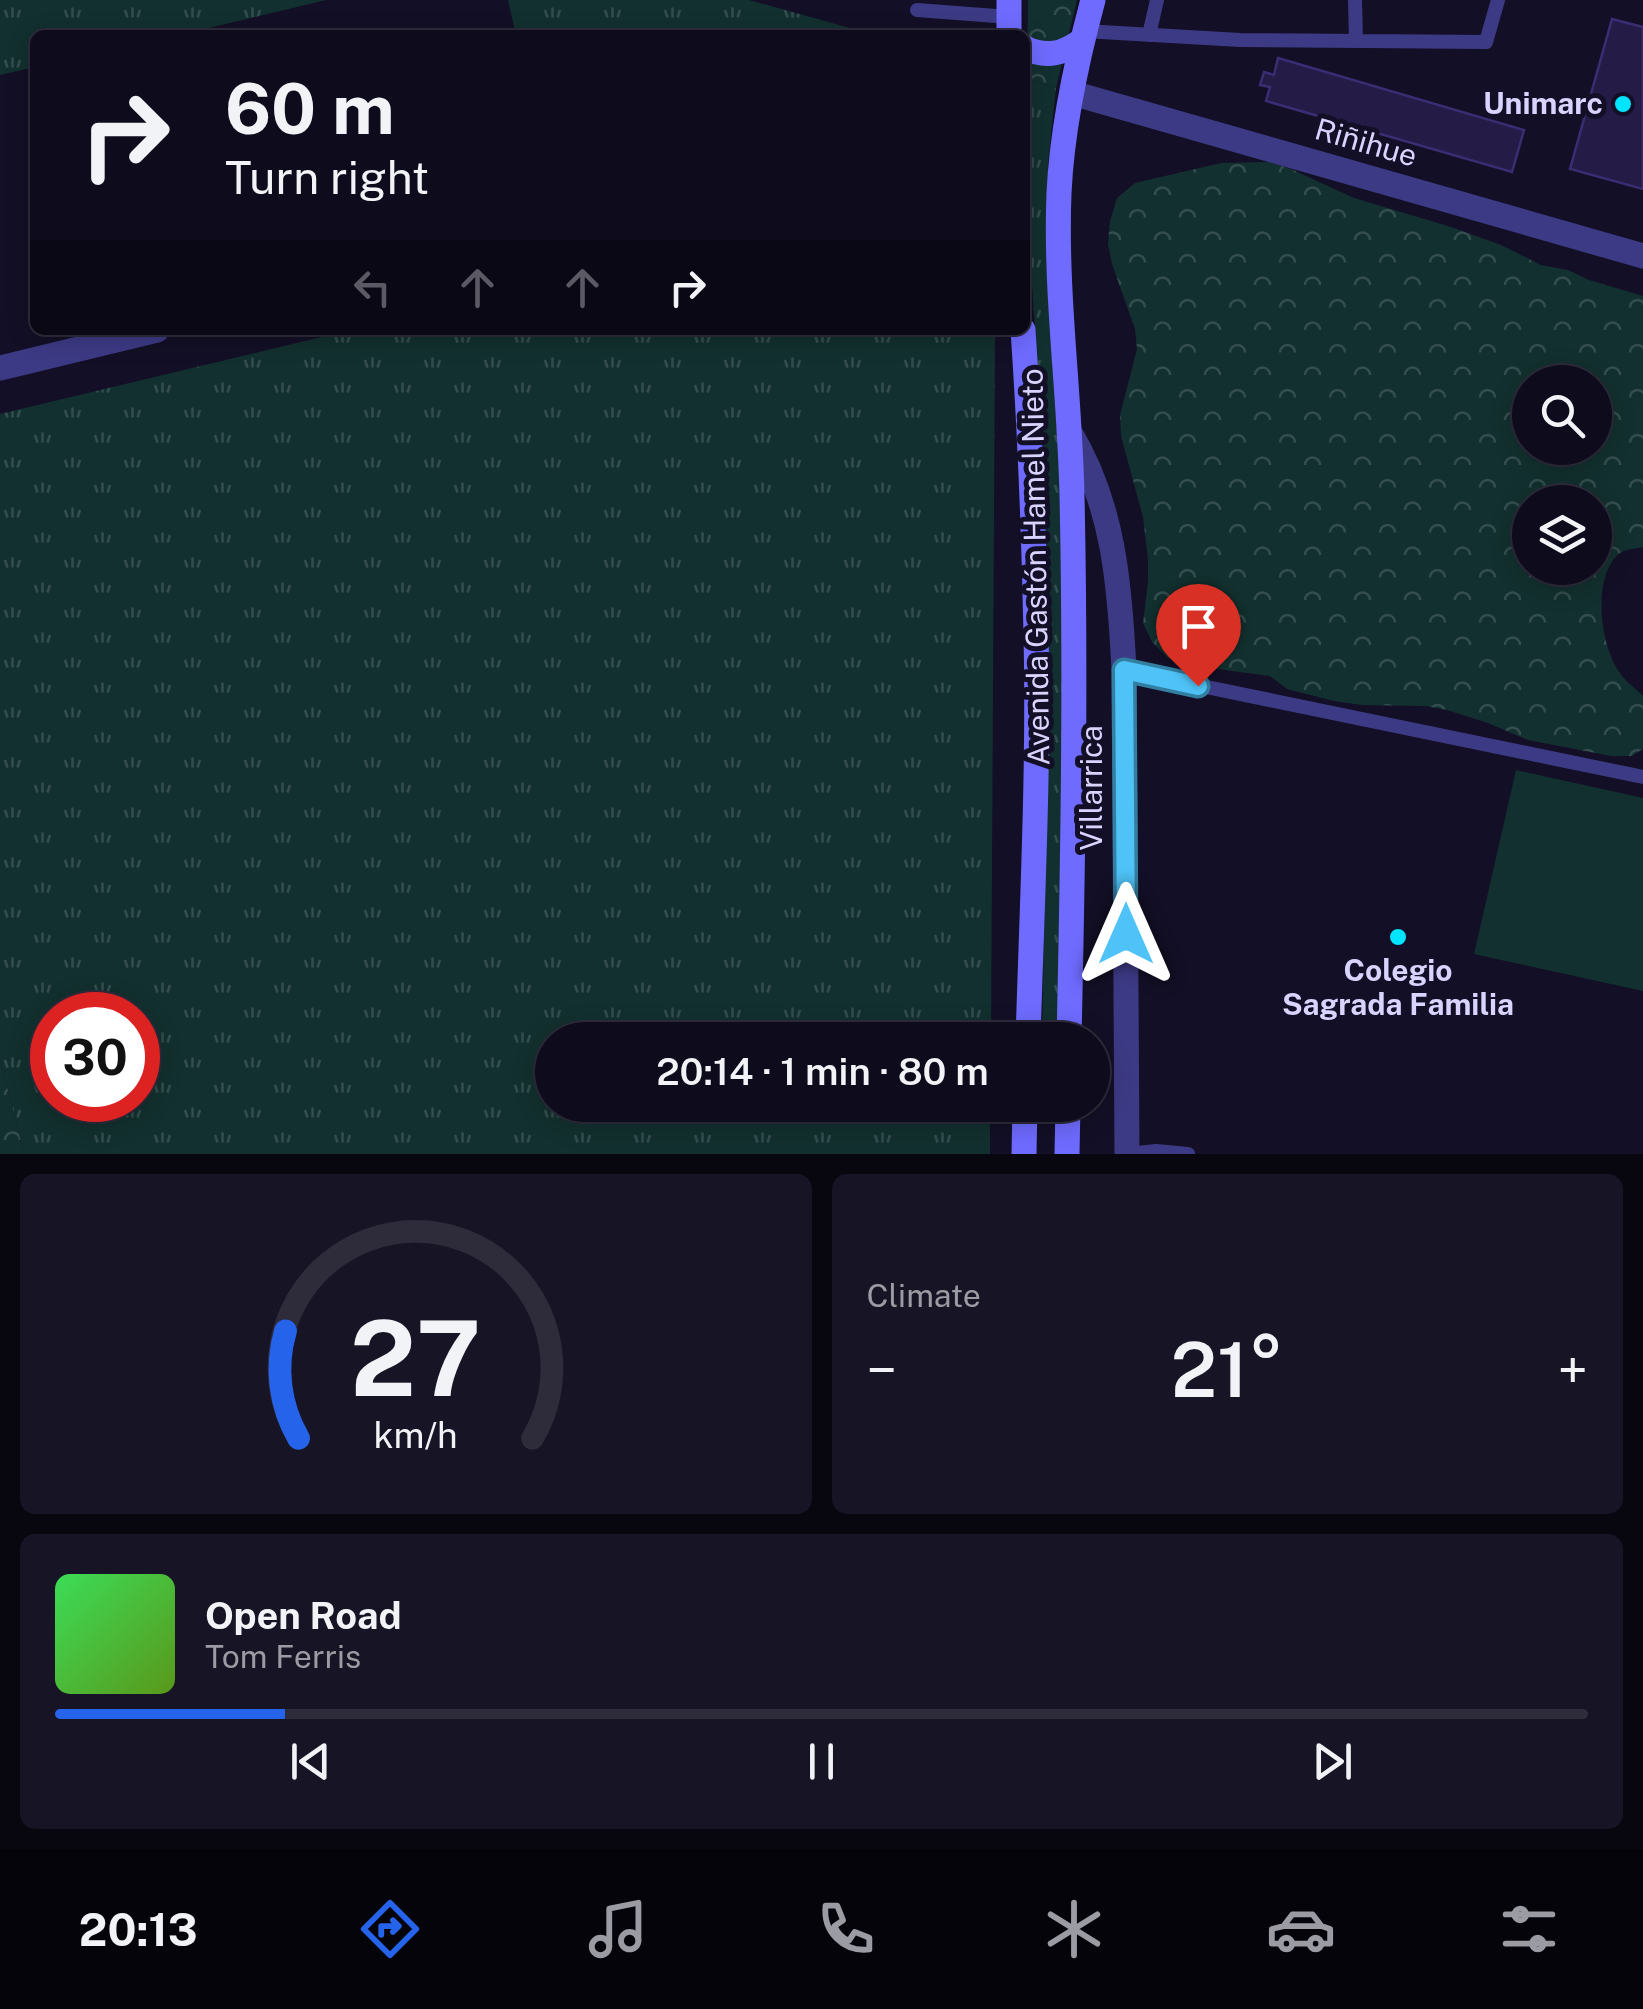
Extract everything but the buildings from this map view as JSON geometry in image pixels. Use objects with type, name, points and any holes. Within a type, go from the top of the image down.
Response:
[{"type":"main road","name":"Avenida Gastón Hamel Nieto","points":[[1070,1022],[1076,658],[1059,229],[1061,164],[1092,0]]},
{"type":"main road","points":[[1030,41],[1047,54],[1060,53],[1072,48],[1083,36]]},
{"type":"main road","name":"Avenida Gastón Hamel Nieto","points":[[1023,335],[1036,639],[1029,1022]]},
{"type":"main road","points":[[1024,1154],[1025,1122]]},
{"type":"main road","points":[[1067,1154],[1068,1122]]},
{"type":"street","name":"Riñihue","points":[[1072,93],[1643,256]]},
{"type":"street","points":[[0,368],[136,335]]},
{"type":"street","name":"Villarrica","points":[[1070,432],[1096,485],[1114,550],[1120,598],[1124,670],[1127,1154]]},
{"type":"lane","points":[[1149,35],[1157,0]]},
{"type":"lane","points":[[1355,0],[1356,41]]},
{"type":"lane","points":[[1083,36],[1486,42],[1498,0]]},
{"type":"lane","points":[[916,10],[1012,28]]},
{"type":"lane","points":[[1124,670],[1643,777]]},
{"type":"lane","points":[[1127,1154],[1188,1154]]},
{"type":"green space","points":[[0,0],[326,0],[200,30],[30,30],[30,68],[0,75]]},
{"type":"green space","points":[[508,0],[749,0],[857,30],[515,30]]},
{"type":"green space","points":[[1028,0],[1077,0],[1056,88],[1030,80]]},
{"type":"green space","points":[[1030,80],[1056,88],[1048,163],[1047,231],[1059,464],[1064,683],[1057,1022],[1042,1022],[1049,684],[1041,423],[1030,253]]},
{"type":"green space","points":[[1268,162],[1354,198],[1501,245],[1541,265],[1568,270],[1643,296],[1643,547],[1620,553],[1612,563],[1612,485],[1512,485],[1512,585],[1604,585],[1602,612],[1607,646],[1622,676],[1643,696],[1643,749],[1632,756],[1611,756],[1528,740],[1447,710],[1334,701],[1287,689],[1270,676],[1187,665],[1168,658],[1152,642],[1143,623],[1148,560],[1143,517],[1121,436],[1120,415],[1137,349],[1135,329],[1108,244],[1117,198],[1135,183],[1221,163]]},
{"type":"green space","points":[[330,335],[995,335],[991,1022],[535,1022],[535,1122],[990,1122],[990,1154],[24,1154],[0,1059],[0,414]]},
{"type":"green space","points":[[1516,770],[1643,798],[1643,991],[1474,954]]},
{"type":"green space","points":[[0,1059],[24,1154],[0,1154]]},
{"type":"place","name":"Unimarc","points":[[1623,104]]},
{"type":"place","name":"Colegio Sagrada Familia","points":[[1398,937]]},
{"type":"route","points":[[1126,934],[1124,670],[1198,686]]}]
